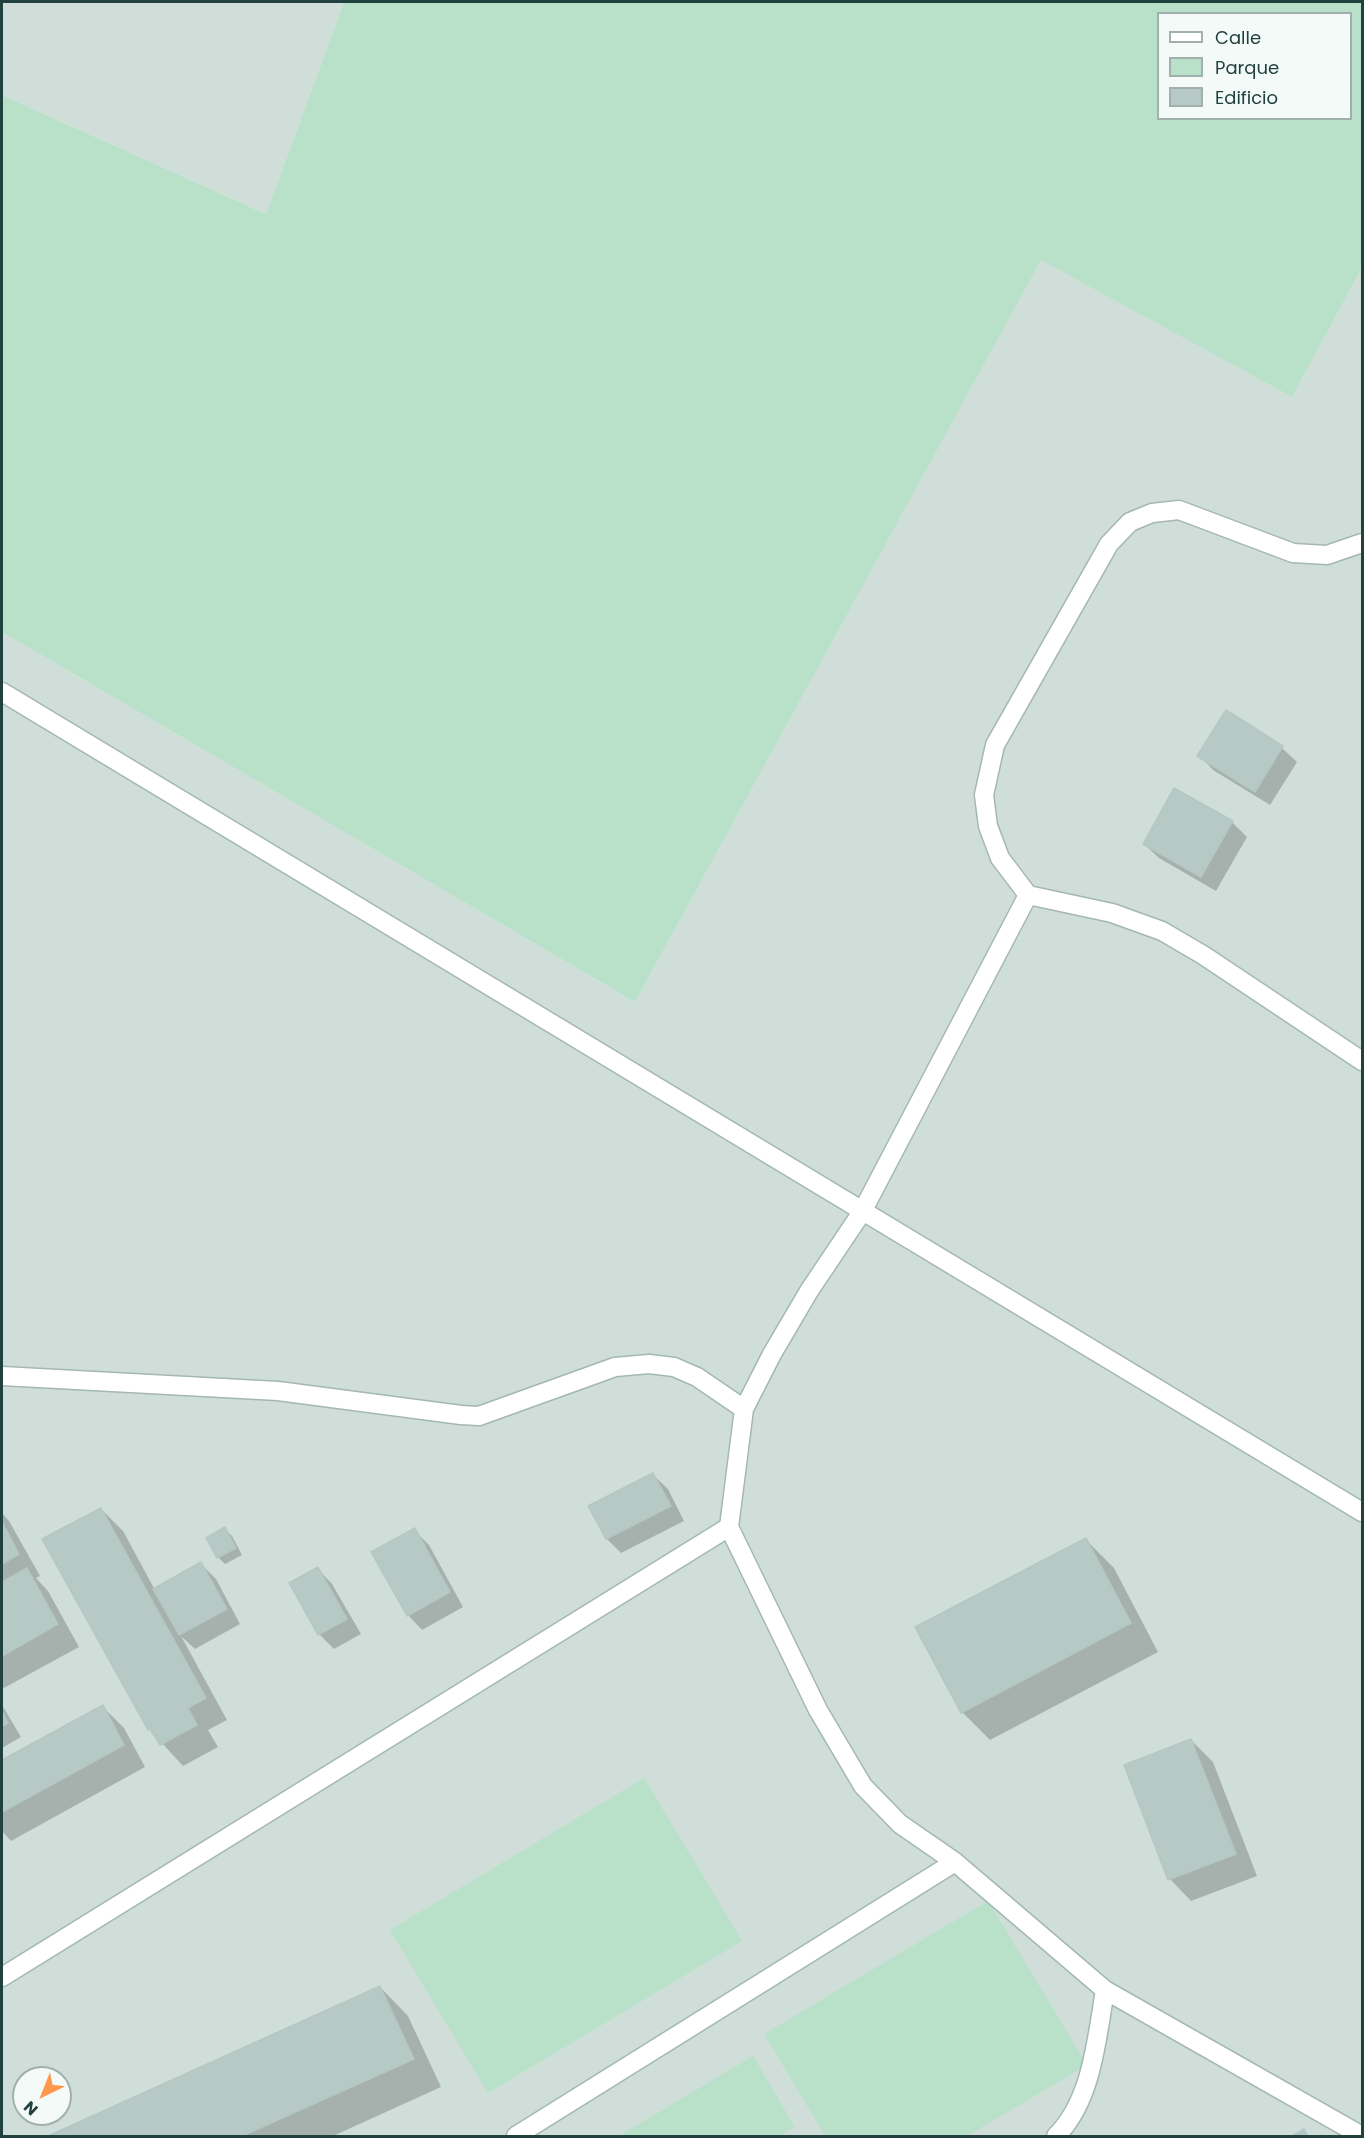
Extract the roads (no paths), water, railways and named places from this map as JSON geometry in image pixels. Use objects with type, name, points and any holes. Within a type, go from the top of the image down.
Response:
[{"type":"street","points":[[1362,543],[1326,555],[1293,553],[1179,510],[1152,513],[1130,522],[1109,544],[995,745],[984,795],[988,825],[1000,858],[1028,895],[1112,914],[1162,931],[1203,955],[1362,1061]]},
{"type":"street","points":[[2,692],[1362,1512]]},
{"type":"street","points":[[1028,895],[862,1212],[809,1291],[772,1354],[744,1409],[729,1527],[818,1710],[863,1786],[900,1824],[955,1862],[1105,1990],[1362,2136]]},
{"type":"street","points":[[2,1376],[279,1391],[479,1416],[615,1366],[649,1364],[674,1367],[697,1377],[744,1409]]},
{"type":"street","points":[[2,1977],[729,1527]]},
{"type":"street","points":[[516,2136],[955,1862]]},
{"type":"street","points":[[1056,2136],[1068,2125],[1087,2079],[1093,2060],[1105,1990]]}]
